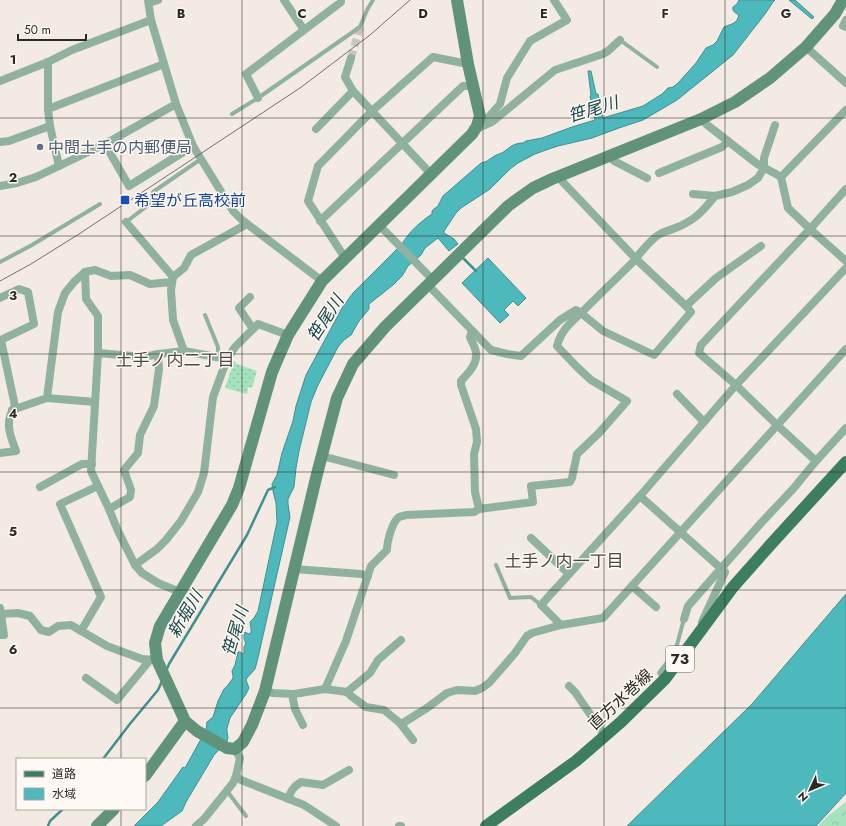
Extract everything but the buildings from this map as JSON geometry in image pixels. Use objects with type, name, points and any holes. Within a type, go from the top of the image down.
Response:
[{"type":"main road","name":"直方水巻線","points":[[486,826],[576,761],[621,722],[665,680],[733,587],[846,462]]},
{"type":"street","points":[[158,0],[148,2],[151,20],[176,104],[193,146],[233,211],[247,224],[322,281]]},
{"type":"street","points":[[284,0],[304,30]]},
{"type":"street","points":[[258,98],[246,74],[341,2],[341,0]]},
{"type":"street","points":[[457,0],[468,64],[480,116],[476,131]]},
{"type":"street","points":[[86,678],[117,700],[153,660],[155,643],[160,626],[232,505],[239,488],[272,372],[288,335],[322,281],[345,258],[381,227],[431,174],[476,131],[500,104],[507,78],[530,41],[567,20],[554,0]]},
{"type":"street","points":[[231,749],[243,742],[252,725],[265,690],[337,398],[353,364],[429,279],[508,206],[533,188],[701,119],[735,102],[764,82],[806,47],[835,14],[843,0]]},
{"type":"street","points":[[0,80],[48,62],[72,50],[151,20]]},
{"type":"street","points":[[846,20],[843,26],[846,28]]},
{"type":"street","points":[[476,131],[492,122],[555,70],[603,54],[620,40]]},
{"type":"street","points":[[806,47],[846,83]]},
{"type":"street","points":[[345,258],[308,201],[318,166],[372,111],[434,57],[468,64]]},
{"type":"street","points":[[351,58],[345,77],[353,91],[431,174]]},
{"type":"street","points":[[48,62],[48,109],[58,166]]},
{"type":"street","points":[[48,109],[164,64]]},
{"type":"street","points":[[320,221],[462,86],[474,86]]},
{"type":"street","points":[[316,129],[353,91]]},
{"type":"street","points":[[0,186],[17,183],[36,177],[105,144],[176,104]]},
{"type":"street","points":[[781,177],[846,110]]},
{"type":"street","points":[[701,119],[756,163],[773,171],[781,177],[788,208],[846,261]]},
{"type":"street","points":[[693,194],[715,196],[732,192],[748,185],[758,178],[764,168],[764,158],[775,125]]},
{"type":"street","points":[[0,142],[9,141],[50,126]]},
{"type":"street","points":[[659,173],[722,148],[728,141]]},
{"type":"street","points":[[105,144],[129,186],[193,146]]},
{"type":"street","points":[[611,155],[614,161],[647,178]]},
{"type":"street","points":[[381,227],[429,279],[472,331],[492,350],[521,356],[560,320],[576,310],[603,331],[654,355],[691,312],[636,259],[558,177]]},
{"type":"street","points":[[816,461],[776,425],[736,385],[699,353],[701,345],[846,189]]},
{"type":"street","points":[[325,689],[346,641],[371,566],[387,550],[387,544],[394,523],[399,517],[406,515],[474,512],[479,509],[533,502],[531,486],[570,482],[577,454],[599,433],[627,401],[591,380],[557,346],[558,341],[566,327],[636,259],[658,235],[685,224],[704,208],[715,196]]},
{"type":"street","points":[[126,222],[173,280]]},
{"type":"street","points":[[184,351],[173,320],[171,290],[173,280],[184,268],[191,256],[247,224]]},
{"type":"street","points":[[686,306],[716,278],[760,246]]},
{"type":"street","points":[[561,625],[541,604],[640,496],[736,385],[846,268]]},
{"type":"street","points":[[47,398],[58,312],[65,293],[74,282],[85,272],[95,270],[111,276],[130,275],[150,284],[173,280]]},
{"type":"street","points":[[85,272],[86,299],[98,316],[98,353],[91,470],[118,532],[135,564],[142,573],[158,583],[180,592]]},
{"type":"street","points":[[0,298],[19,289],[28,292],[34,324],[1,340],[15,406],[9,420],[8,432],[16,451],[0,453]]},
{"type":"street","points":[[250,297],[239,308],[253,328]]},
{"type":"street","points":[[135,564],[166,540],[181,521],[198,492],[204,473],[213,397],[222,358],[236,347],[258,324],[288,335]]},
{"type":"street","points":[[472,331],[470,337],[476,352],[476,358],[474,365],[461,381],[461,385],[476,429],[477,442],[474,454],[475,492],[479,509]]},
{"type":"street","points":[[400,723],[407,721],[447,693],[457,690],[475,691],[482,688],[489,683],[515,653],[527,636],[532,633],[561,625],[603,618],[846,349]]},
{"type":"street","points":[[98,353],[144,357],[184,351],[222,358]]},
{"type":"street","points":[[109,509],[130,497],[131,490],[124,470],[138,453],[140,435],[154,406],[159,369],[158,354]]},
{"type":"street","points":[[677,394],[704,422]]},
{"type":"street","points":[[12,410],[47,398],[95,402]]},
{"type":"street","points":[[684,619],[688,606],[846,428]]},
{"type":"street","points":[[322,456],[394,475]]},
{"type":"street","points":[[40,487],[82,464],[92,464]]},
{"type":"street","points":[[81,631],[101,597],[60,504],[98,486]]},
{"type":"street","points":[[640,496],[725,572],[694,641]]},
{"type":"street","points":[[531,538],[570,574]]},
{"type":"street","points":[[294,569],[361,574],[368,576]]},
{"type":"street","points":[[632,586],[656,607]]},
{"type":"street","points":[[0,636],[4,635],[1,611],[18,613],[30,616],[41,630],[49,632],[58,626],[71,625],[107,646],[142,659],[153,660]]},
{"type":"street","points":[[347,692],[370,673],[378,660],[401,640]]},
{"type":"street","points":[[153,660],[175,699],[185,721],[197,731],[231,749],[240,758],[236,776],[227,791],[204,819],[196,826]]},
{"type":"street","points":[[569,686],[575,692],[605,736]]},
{"type":"street","points":[[265,690],[273,693],[292,694],[325,689],[347,692],[366,707],[384,710],[400,723],[413,740]]},
{"type":"street","points":[[292,694],[295,709],[303,725]]},
{"type":"street","points":[[146,775],[185,721]]},
{"type":"street","points":[[288,799],[294,786],[301,782],[323,785],[349,770]]},
{"type":"street","points":[[236,776],[241,780],[304,805],[336,826]]},
{"type":"street","points":[[97,826],[113,810]]},
{"type":"lane","points":[[232,114],[258,98],[360,27],[373,0]]},
{"type":"lane","points":[[620,40],[657,67]]},
{"type":"lane","points":[[126,222],[151,202],[153,192],[201,159]]},
{"type":"lane","points":[[0,262],[32,245],[100,204]]},
{"type":"lane","points":[[205,315],[222,358]]},
{"type":"lane","points":[[496,565],[510,598],[531,597],[541,604]]},
{"type":"lane","points":[[665,680],[659,673],[675,652],[684,619]]},
{"type":"lane","points":[[227,791],[246,816]]},
{"type":"green space","points":[[234,361],[237,364],[257,371],[252,388],[248,387],[247,394],[225,388]]},
{"type":"green space","points":[[846,802],[846,826],[818,826],[829,815]]},
{"type":"water","name":"笹尾川","points":[[739,0],[775,0],[733,55],[677,100],[643,120],[592,138],[546,150],[518,163],[490,189],[461,208],[456,213],[444,233],[454,239],[458,244],[449,251],[438,238],[425,248],[421,255],[408,266],[402,276],[393,285],[369,304],[369,309],[359,321],[351,335],[338,347],[318,385],[311,402],[299,451],[294,487],[288,499],[290,517],[257,662],[255,669],[246,680],[249,688],[230,718],[227,728],[227,741],[214,755],[182,811],[161,826],[134,826],[158,802],[183,767],[185,768],[206,730],[207,722],[213,717],[224,689],[233,678],[232,671],[238,652],[244,653],[246,643],[244,633],[250,633],[250,622],[258,611],[277,522],[276,503],[272,484],[277,475],[282,453],[306,375],[342,308],[353,293],[402,244],[411,231],[432,214],[432,211],[438,206],[443,196],[481,163],[504,152],[515,144],[542,138],[595,120],[590,96],[588,71],[591,71],[603,118],[643,106],[662,94],[668,88],[673,87],[678,83],[696,63],[706,48],[713,45],[717,41],[724,27],[737,20],[739,15],[734,11],[733,7]]},
{"type":"water","points":[[789,0],[795,0],[814,17],[812,19]]},
{"type":"water","points":[[488,258],[526,298],[518,306],[513,301],[504,310],[509,315],[500,323],[462,283]]},
{"type":"water","points":[[846,594],[846,793],[816,826],[627,826],[752,704]]},
{"type":"waterway","points":[[461,256],[476,271]]},
{"type":"waterway","name":"新堀川","points":[[166,671],[247,535],[268,490],[275,487]]},
{"type":"waterway","name":"新堀川","points":[[104,758],[158,690],[162,681]]},
{"type":"waterway","name":"新堀川","points":[[48,826],[50,821],[62,810]]},
{"type":"tunnel","points":[[351,58],[360,27]]},
{"type":"tram line","points":[[0,281],[31,264],[79,234],[300,88],[370,35],[410,0]]},
{"type":"place","name":"中間土手の内郵便局","points":[[40,147]]},
{"type":"place","name":"希望が丘高校前","points":[[125,200]]},
{"type":"district","name":"土手ノ内二丁目","points":[[175,360]]},
{"type":"district","name":"土手ノ内一丁目","points":[[564,561]]}]
